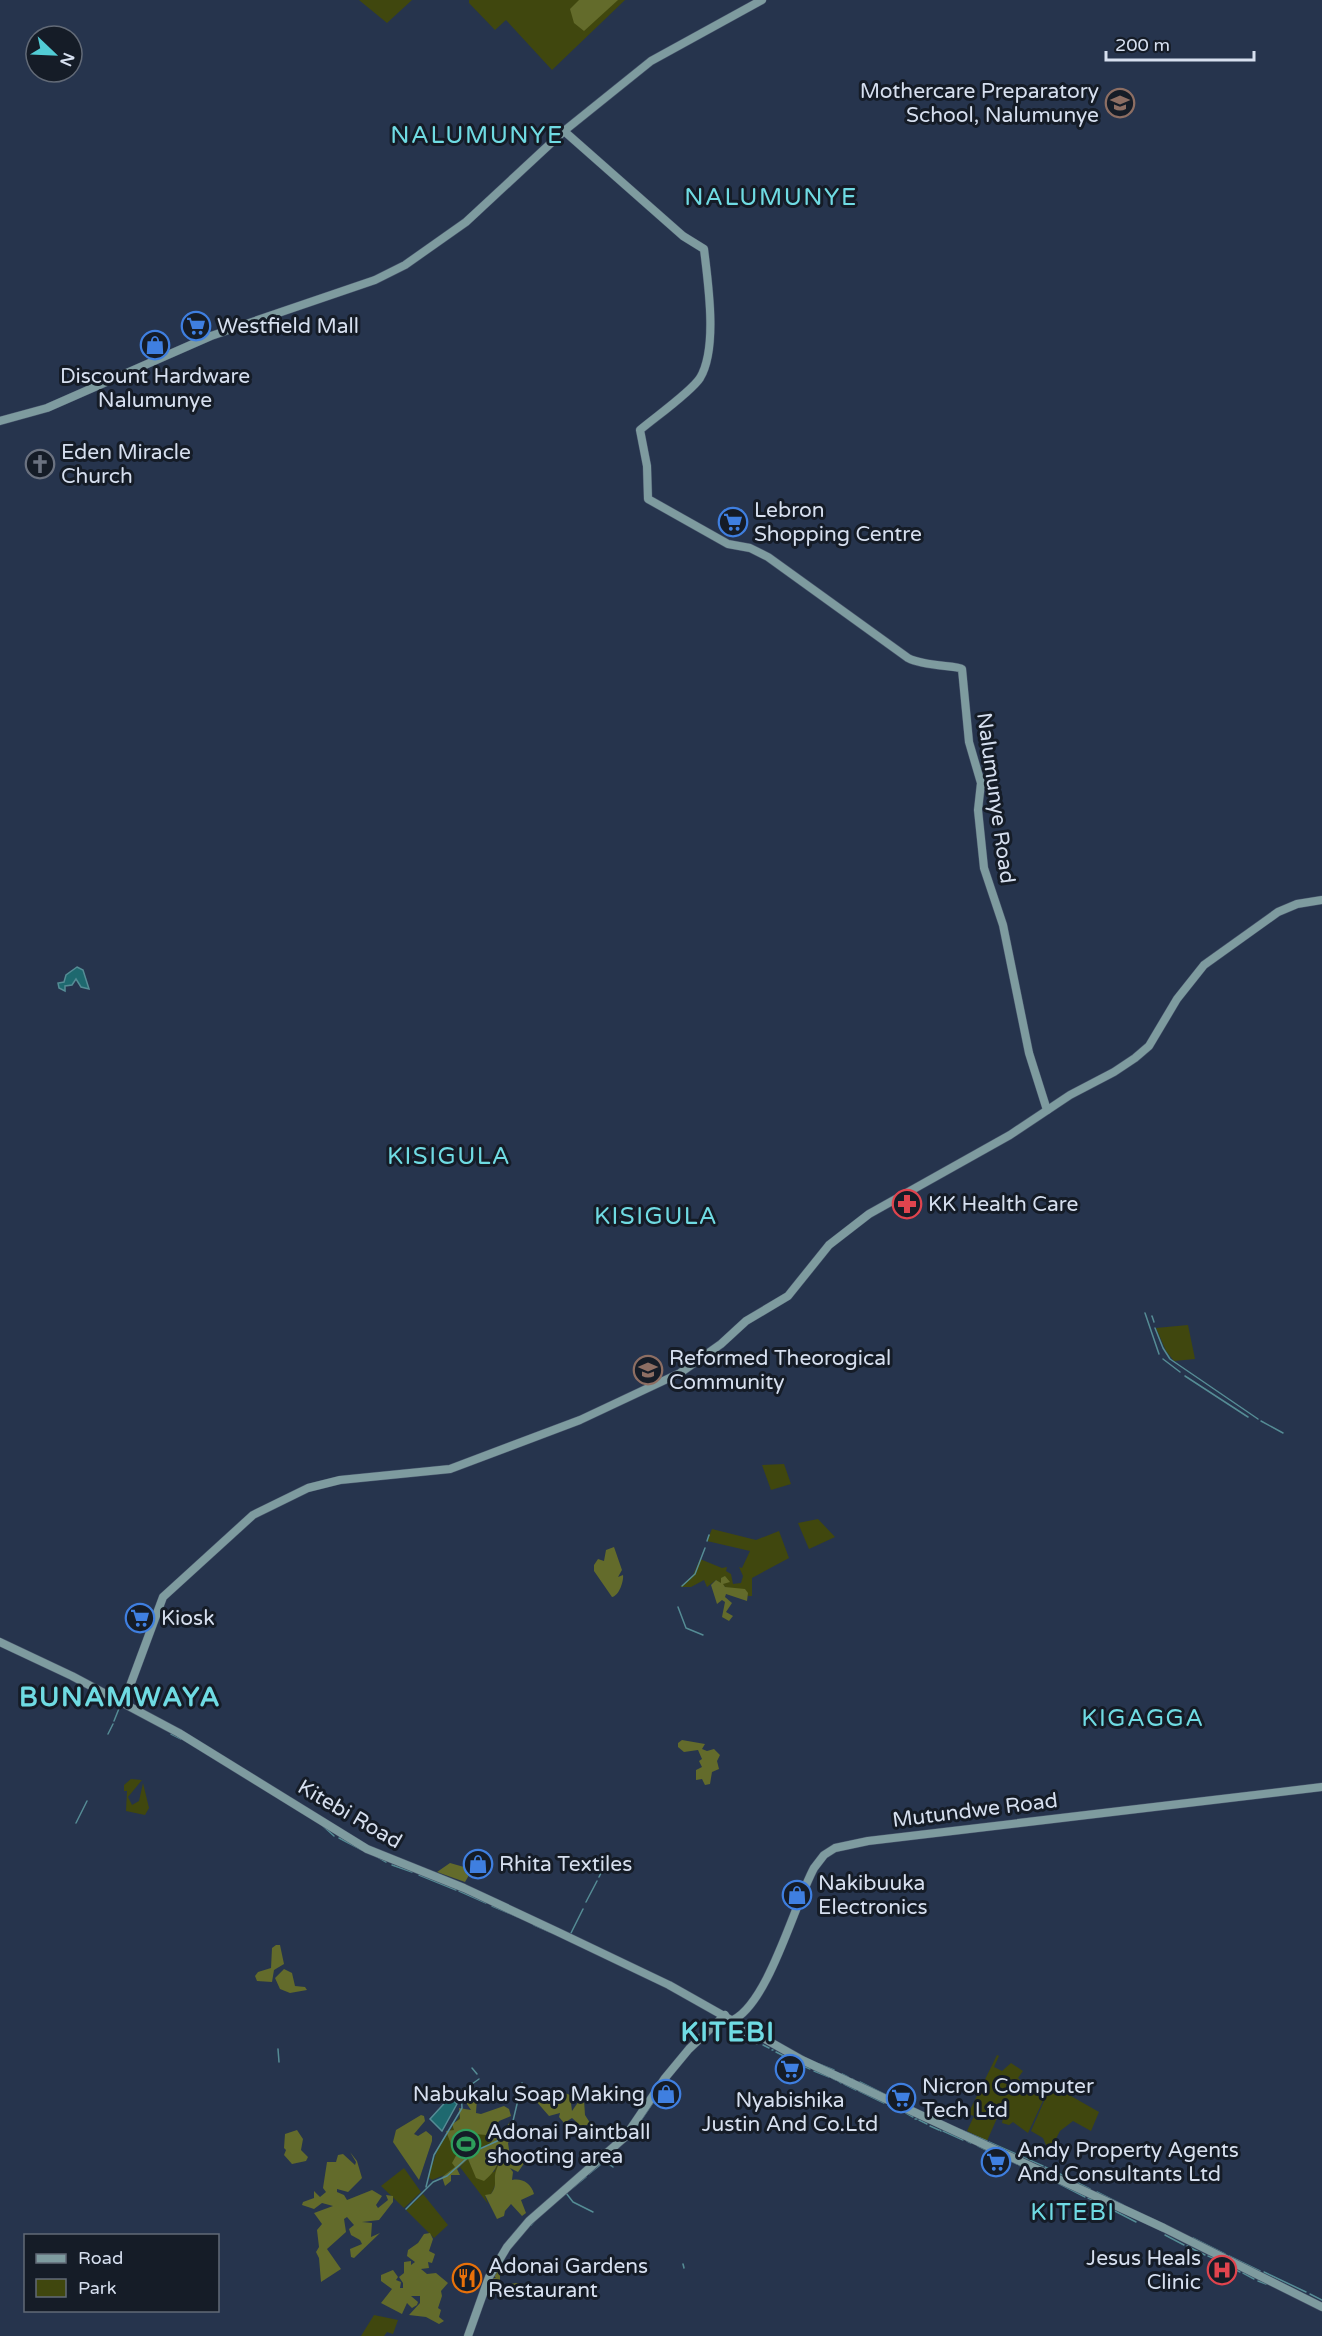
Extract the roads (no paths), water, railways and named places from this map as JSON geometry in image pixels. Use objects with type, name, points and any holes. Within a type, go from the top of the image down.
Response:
[{"type":"street","points":[[0,421],[36,412],[72,398],[137,366],[211,336],[282,314],[385,275],[429,250],[466,222],[564,131],[662,53],[762,0]]},
{"type":"street","name":"Nalumunye Road","points":[[564,131],[683,236],[704,249],[710,339],[706,362],[699,380],[640,430],[647,466],[648,499],[728,544],[750,548],[768,557],[908,658],[930,666],[955,665],[962,669],[969,742],[981,783],[978,810],[984,868],[1003,925],[1029,1053],[1047,1110]]},
{"type":"street","points":[[124,1702],[163,1597],[253,1515],[308,1488],[339,1480],[450,1469],[580,1420],[680,1373],[721,1344],[746,1321],[771,1309],[788,1296],[829,1245],[869,1214],[1010,1135],[1047,1110],[1114,1072],[1146,1049],[1177,999],[1204,964],[1278,912],[1298,904],[1322,900]]},
{"type":"street","name":"Kitebi Road","points":[[0,1642],[124,1702],[230,1763],[325,1821],[338,1833],[367,1849],[464,1888],[558,1932],[725,2015],[737,2026],[802,2060],[1164,2228],[1322,2307]]},
{"type":"street","name":"Mutundwe Road","points":[[733,2020],[749,2005],[768,1976],[814,1868],[824,1855],[835,1848],[900,1836],[1322,1787]]},
{"type":"street","points":[[468,2336],[486,2283],[495,2263],[507,2247],[529,2222],[625,2137],[678,2062],[725,2015]]},
{"type":"waterway","points":[[1145,1313],[1159,1354]]},
{"type":"waterway","points":[[1152,1316],[1154,1322]]},
{"type":"waterway","points":[[1155,1328],[1170,1359],[1258,1419]]},
{"type":"waterway","points":[[1163,1359],[1180,1372]]},
{"type":"waterway","points":[[1185,1376],[1248,1417]]},
{"type":"waterway","points":[[1261,1421],[1283,1433]]},
{"type":"waterway","points":[[707,1541],[709,1535]]},
{"type":"waterway","points":[[682,1586],[695,1574],[705,1548]]},
{"type":"waterway","points":[[678,1607],[686,1628],[703,1635]]},
{"type":"waterway","points":[[114,1721],[120,1706]]},
{"type":"waterway","points":[[108,1734],[113,1724]]},
{"type":"waterway","points":[[171,1734],[181,1739]]},
{"type":"waterway","points":[[76,1823],[87,1801]]},
{"type":"waterway","points":[[323,1826],[334,1836]]},
{"type":"waterway","points":[[339,1838],[362,1850]]},
{"type":"waterway","points":[[376,1856],[386,1862]]},
{"type":"waterway","points":[[392,1865],[412,1872]]},
{"type":"waterway","points":[[599,1877],[601,1873]]},
{"type":"waterway","points":[[419,1875],[456,1890]]},
{"type":"waterway","points":[[586,1902],[597,1881]]},
{"type":"waterway","points":[[459,1891],[486,1903]]},
{"type":"waterway","points":[[492,1906],[518,1917]]},
{"type":"waterway","points":[[571,1933],[583,1909]]},
{"type":"waterway","points":[[534,1925],[550,1932]]},
{"type":"waterway","points":[[744,2035],[748,2039]]},
{"type":"waterway","points":[[751,2041],[757,2044]]},
{"type":"waterway","points":[[763,2045],[769,2048]]},
{"type":"waterway","points":[[278,2049],[279,2062]]},
{"type":"waterway","points":[[776,2052],[788,2058]]},
{"type":"waterway","points":[[790,2059],[797,2063]]},
{"type":"waterway","points":[[819,2064],[834,2070]]},
{"type":"waterway","points":[[801,2065],[810,2069]]},
{"type":"waterway","points":[[472,2068],[477,2074]]},
{"type":"waterway","points":[[814,2071],[829,2077]]},
{"type":"waterway","points":[[842,2074],[848,2077]]},
{"type":"waterway","points":[[832,2078],[836,2080]]},
{"type":"waterway","points":[[465,2089],[479,2079]]},
{"type":"waterway","points":[[637,2126],[667,2082]]},
{"type":"waterway","points":[[860,2082],[894,2099]]},
{"type":"waterway","points":[[406,2209],[433,2182],[447,2176],[475,2151],[504,2138],[513,2121],[522,2083]]},
{"type":"waterway","points":[[844,2084],[856,2090]]},
{"type":"waterway","points":[[426,2187],[434,2155],[462,2108],[461,2090]]},
{"type":"waterway","points":[[859,2091],[884,2103]]},
{"type":"waterway","points":[[888,2105],[901,2111]]},
{"type":"waterway","points":[[906,2113],[913,2117]]},
{"type":"waterway","points":[[919,2120],[927,2124]]},
{"type":"waterway","points":[[930,2126],[939,2130]]},
{"type":"waterway","points":[[961,2130],[987,2141]]},
{"type":"waterway","points":[[619,2137],[624,2131]]},
{"type":"waterway","points":[[943,2131],[963,2140]]},
{"type":"waterway","points":[[967,2141],[971,2143]]},
{"type":"waterway","points":[[989,2142],[1043,2166]]},
{"type":"waterway","points":[[978,2146],[986,2150]]},
{"type":"waterway","points":[[613,2167],[604,2161],[617,2150]]},
{"type":"waterway","points":[[991,2153],[1007,2159]]},
{"type":"waterway","points":[[1011,2161],[1017,2164]]},
{"type":"waterway","points":[[589,2174],[600,2165]]},
{"type":"waterway","points":[[1045,2167],[1051,2170]]},
{"type":"waterway","points":[[1027,2169],[1040,2175]]},
{"type":"waterway","points":[[1054,2171],[1064,2176]]},
{"type":"waterway","points":[[570,2190],[586,2177]]},
{"type":"waterway","points":[[1066,2177],[1072,2180]]},
{"type":"waterway","points":[[1052,2180],[1085,2197]]},
{"type":"waterway","points":[[1074,2181],[1090,2189]]},
{"type":"waterway","points":[[1097,2192],[1123,2205]]},
{"type":"waterway","points":[[566,2193],[573,2202],[593,2212]]},
{"type":"waterway","points":[[1088,2198],[1105,2206]]},
{"type":"waterway","points":[[1109,2208],[1136,2222]]},
{"type":"waterway","points":[[531,2225],[536,2219]]},
{"type":"waterway","points":[[1165,2235],[1184,2245]]},
{"type":"waterway","points":[[1193,2238],[1225,2254]]},
{"type":"waterway","points":[[1187,2246],[1205,2255]]},
{"type":"waterway","points":[[1208,2256],[1213,2258]]},
{"type":"waterway","points":[[1229,2256],[1260,2271]]},
{"type":"waterway","points":[[1218,2261],[1224,2264]]},
{"type":"waterway","points":[[683,2264],[684,2268]]},
{"type":"waterway","points":[[1230,2267],[1240,2272]]},
{"type":"waterway","points":[[1264,2272],[1306,2292]]},
{"type":"waterway","points":[[1243,2273],[1254,2279]]},
{"type":"waterway","points":[[1258,2281],[1266,2284]]},
{"type":"waterway","points":[[1310,2294],[1322,2300]]},
{"type":"place","name":"Mothercare Preparatory School, Nalumunye","points":[[1120,103]]},
{"type":"place","name":"Westfield Mall","points":[[196,326]]},
{"type":"place","name":"Discount Hardware Nalumunye","points":[[155,345]]},
{"type":"place","name":"Eden Miracle Church","points":[[40,464]]},
{"type":"place","name":"Lebron Shopping Centre","points":[[733,522]]},
{"type":"place","name":"KK Health Care","points":[[907,1204]]},
{"type":"place","name":"Reformed Theorogical Community","points":[[648,1370]]},
{"type":"place","name":"Kiosk","points":[[140,1618]]},
{"type":"place","name":"Rhita Textiles","points":[[478,1864]]},
{"type":"place","name":"Nakibuuka Electronics","points":[[797,1895]]},
{"type":"place","name":"Nyabishika Justin And Co.Ltd","points":[[790,2069]]},
{"type":"place","name":"Nabukalu Soap Making","points":[[666,2094]]},
{"type":"place","name":"Nicron Computer Tech Ltd","points":[[901,2098]]},
{"type":"place","name":"Adonai Paintball shooting area","points":[[466,2144]]},
{"type":"place","name":"Andy Property Agents And Consultants Ltd","points":[[996,2162]]},
{"type":"place","name":"Jesus Heals Clinic","points":[[1222,2270]]},
{"type":"place","name":"Adonai Gardens Restaurant","points":[[467,2278]]},
{"type":"district","name":"NALUMUNYE","points":[[477,135]]},
{"type":"district","name":"NALUMUNYE","points":[[771,197]]},
{"type":"district","name":"KISIGULA","points":[[449,1156]]},
{"type":"district","name":"KISIGULA","points":[[656,1216]]},
{"type":"district","name":"BUNAMWAYA","points":[[120,1697]]},
{"type":"district","name":"KIGAGGA","points":[[1143,1718]]},
{"type":"district","name":"KITEBI","points":[[728,2032]]},
{"type":"district","name":"KITEBI","points":[[1073,2212]]}]
